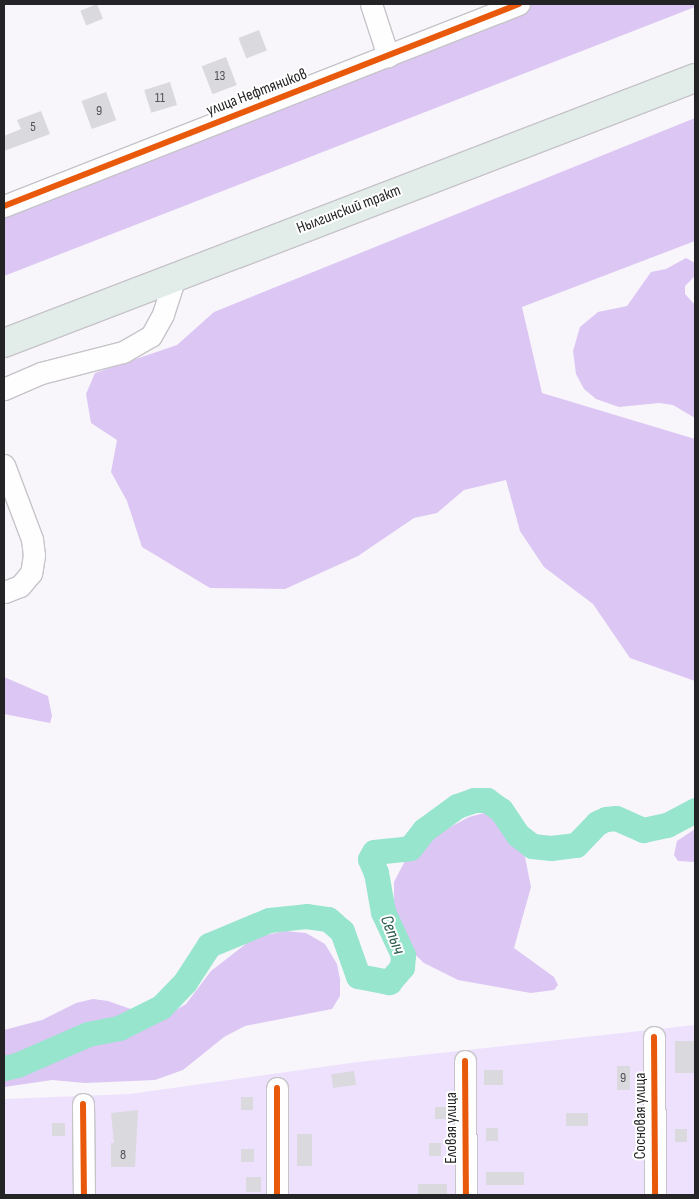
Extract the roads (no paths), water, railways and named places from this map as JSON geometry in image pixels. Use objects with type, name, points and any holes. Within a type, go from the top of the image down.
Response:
[{"type":"main road","name":"Нылгинский тракт","points":[[4,342],[695,78]]},
{"type":"street","points":[[372,4],[388,56]]},
{"type":"street","name":"улица Нефтяников","points":[[4,206],[519,4]]},
{"type":"street","points":[[4,389],[42,373],[123,352],[151,336],[163,314],[175,277]]},
{"type":"street","points":[[4,465],[32,539],[34,555],[31,573],[20,586],[4,592]]},
{"type":"street","name":"Сосновая улица","points":[[654,1038],[655,1195]]},
{"type":"street","name":"Еловая улица","points":[[465,1061],[466,1195]]},
{"type":"street","points":[[277,1088],[277,1195]]},
{"type":"street","points":[[83,1104],[84,1195]]},
{"type":"waterway","name":"Сепыч","points":[[4,1068],[17,1065],[88,1034],[119,1028],[161,1007],[185,982],[209,945],[269,920],[306,916],[328,919],[342,931],[358,976],[389,982],[402,967],[403,955],[383,912],[376,873],[370,859],[374,852],[410,848],[424,830],[457,806],[474,800],[487,800],[501,810],[518,835],[532,846],[551,848],[576,845],[597,823],[606,819],[616,818],[643,830],[667,825],[695,810]]}]
